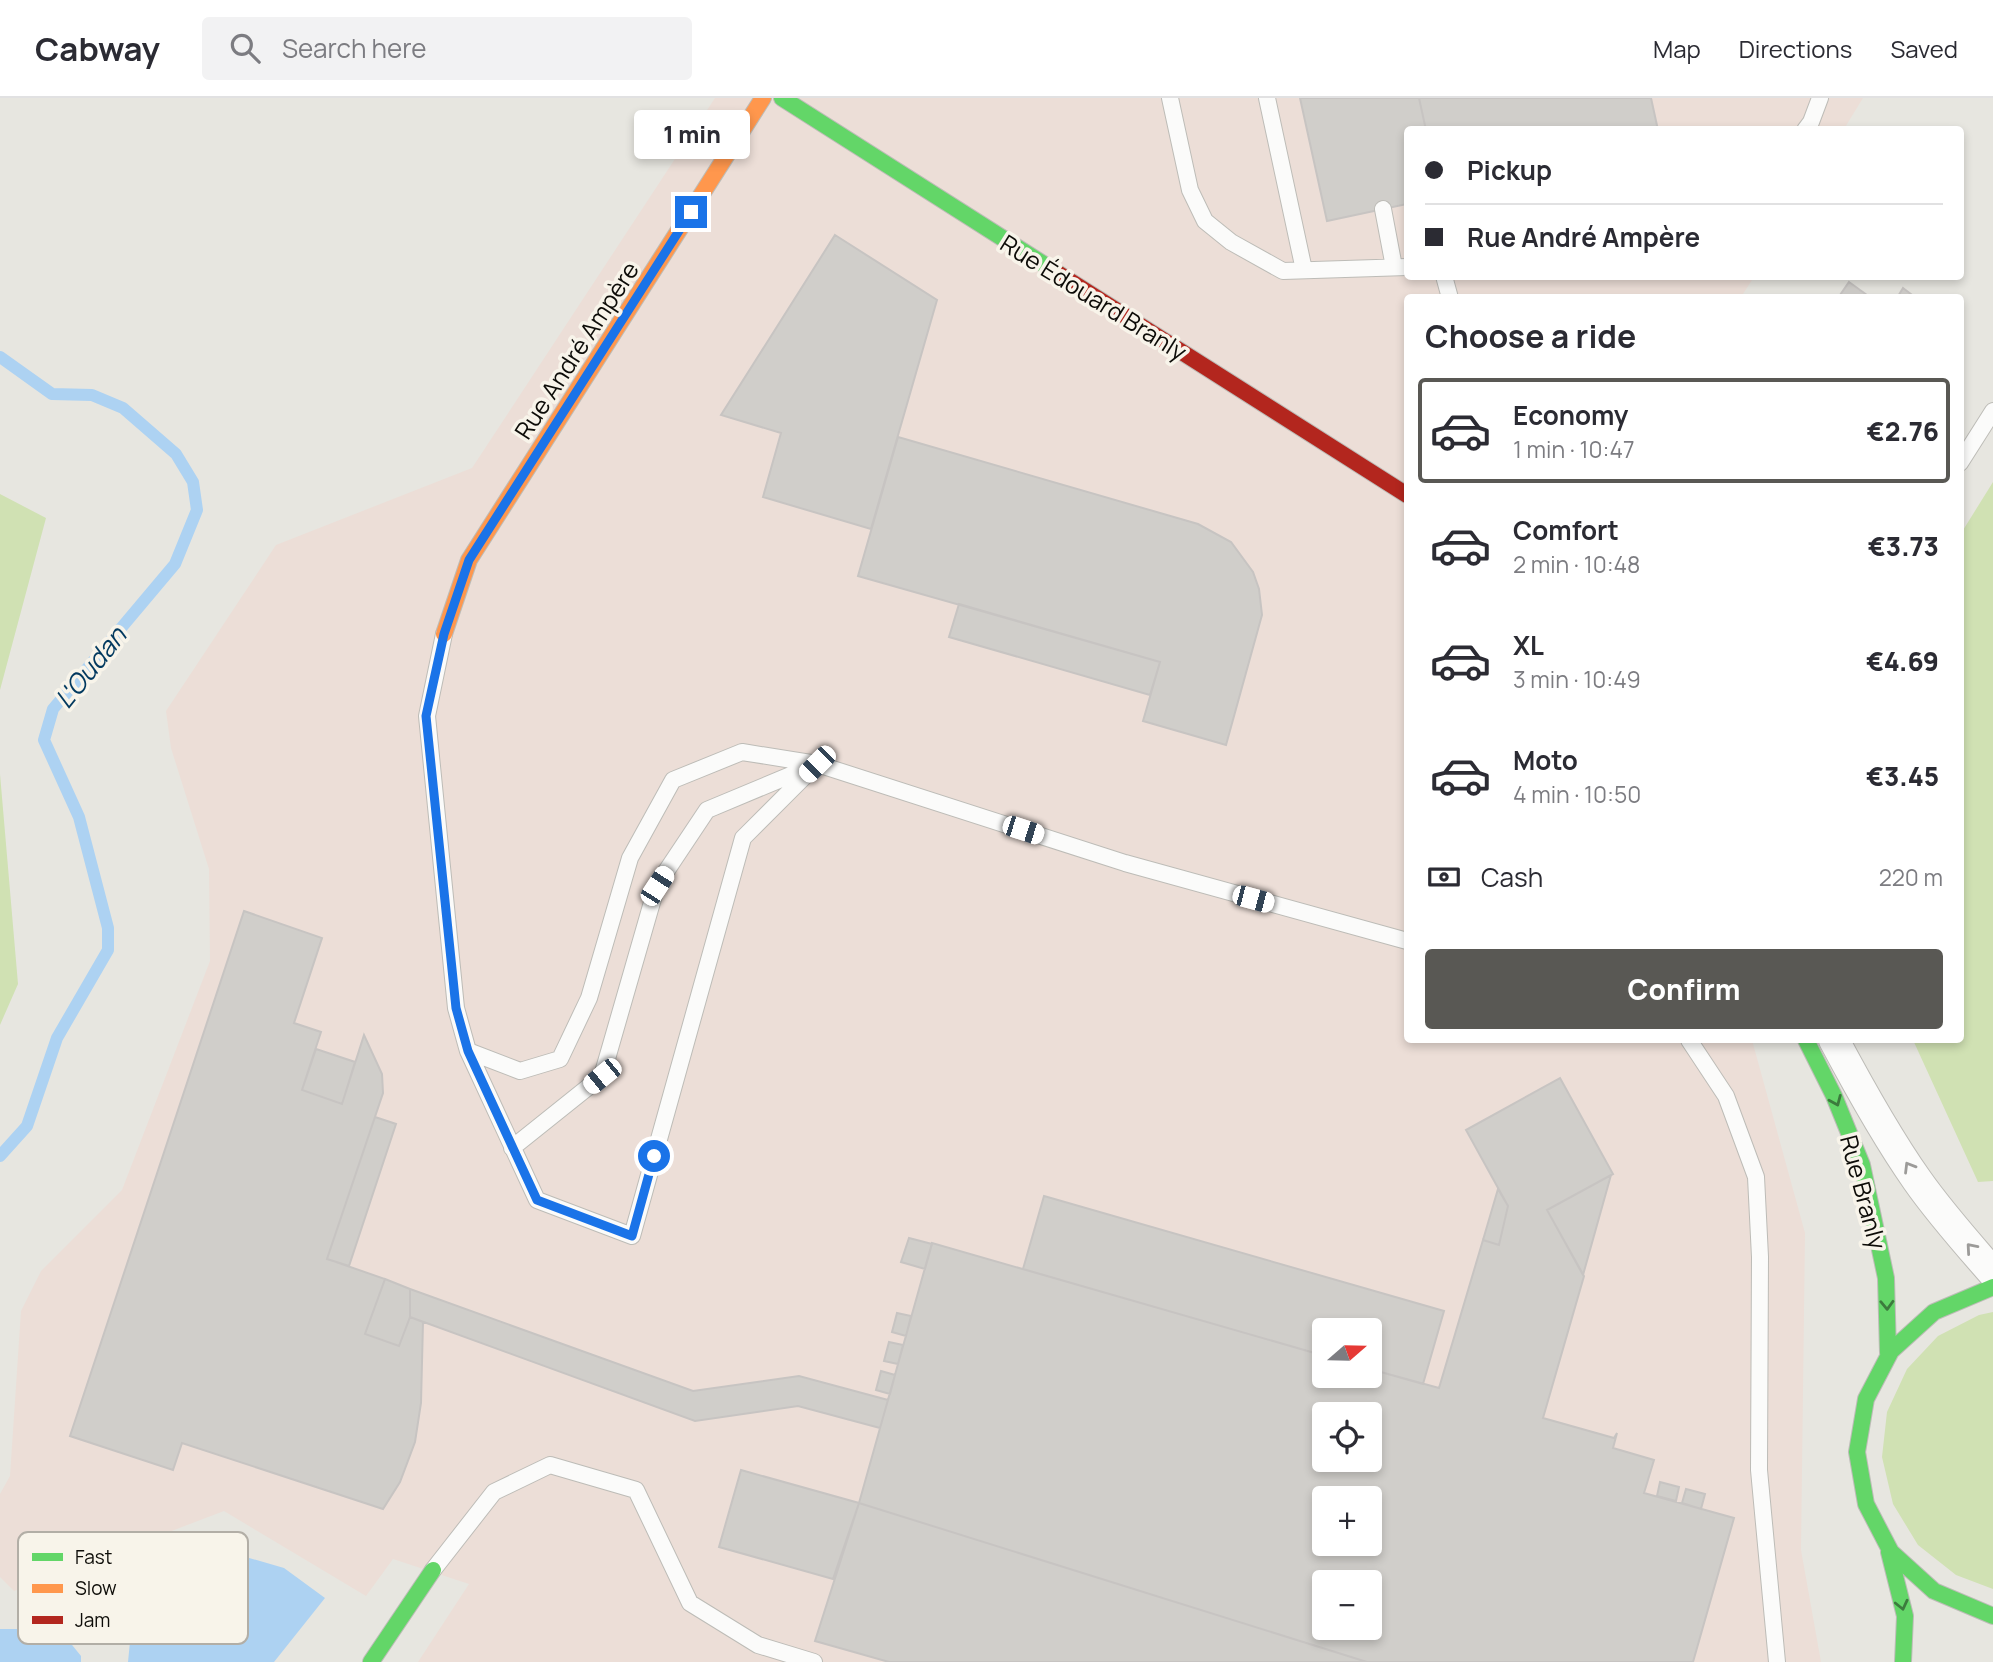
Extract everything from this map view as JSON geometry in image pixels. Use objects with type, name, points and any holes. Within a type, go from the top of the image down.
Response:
[{"type":"street","name":"Rue André Ampère","points":[[444,634],[469,560],[763,98]]},
{"type":"street","name":"Rue Édouard Branly","points":[[782,98],[1402,487]]},
{"type":"street","name":"Rue Branly","points":[[1808,1043],[1834,1096],[1862,1165],[1886,1278],[1888,1353]]},
{"type":"street","points":[[1836,1043],[1916,1180],[1948,1222],[1993,1273]]},
{"type":"street","points":[[1993,1287],[1967,1293],[1933,1311],[1911,1328],[1888,1353],[1874,1378],[1858,1433],[1858,1467],[1862,1492],[1872,1520],[1889,1550],[1911,1575],[1934,1593],[1965,1609],[1993,1616]]},
{"type":"street","points":[[1889,1550],[1905,1616],[1903,1662]]},
{"type":"street","points":[[371,1662],[433,1570]]},
{"type":"lane","points":[[1170,98],[1190,190],[1205,221],[1231,242],[1283,271],[1401,267],[1383,209]]},
{"type":"lane","points":[[1266,98],[1304,270]]},
{"type":"lane","points":[[1808,126],[1820,98]]},
{"type":"lane","points":[[1964,457],[1993,411]]},
{"type":"lane","points":[[444,634],[426,716],[456,1008],[468,1051],[537,1200],[632,1236],[743,838],[817,764]]},
{"type":"lane","points":[[468,1051],[520,1071],[560,1059],[589,998],[630,858],[673,780],[742,752],[817,764],[1125,863],[1404,940]]},
{"type":"lane","points":[[512,1147],[602,1076],[657,886],[706,810],[817,764]]},
{"type":"lane","points":[[1691,1043],[1726,1096],[1756,1177],[1760,1257],[1759,1470],[1777,1662]]},
{"type":"lane","points":[[433,1570],[494,1492],[550,1465],[636,1490],[690,1602],[758,1645],[814,1662]]},
{"type":"shaded area","points":[[715,98],[1863,98],[1846,126],[1404,126],[1404,280],[1752,280],[1743,294],[1404,294],[1404,1043],[1753,1043],[1805,1233],[1801,1550],[1821,1662],[418,1662],[469,1584],[393,1559],[366,1596],[224,1511],[169,1532],[18,1532],[18,1589],[14,1591],[0,1577],[0,1494],[10,1476],[21,1311],[41,1271],[122,1190],[210,961],[209,869],[171,748],[166,711],[276,545],[472,468]]},
{"type":"green space","points":[[1993,482],[1993,1181],[1978,1182],[1914,1043],[1964,1043],[1964,529]]},
{"type":"green space","points":[[0,494],[46,518],[0,690]]},
{"type":"green space","points":[[0,774],[18,984],[0,1025]]},
{"type":"green space","points":[[1993,1312],[1993,1589],[1956,1575],[1918,1545],[1893,1504],[1882,1457],[1887,1412],[1907,1369],[1938,1336],[1979,1315]]},
{"type":"water","points":[[248,1558],[284,1568],[325,1598],[274,1662],[128,1662],[130,1644],[248,1644]]},
{"type":"water","points":[[0,1629],[18,1629],[18,1644],[71,1644],[81,1656],[81,1662],[0,1662]]},
{"type":"building","points":[[1300,98],[1419,98],[1425,126],[1404,126],[1404,205],[1327,221]]},
{"type":"building","points":[[1419,98],[1651,98],[1657,126],[1425,126]]},
{"type":"building","points":[[835,235],[937,300],[871,529],[763,497],[781,433],[721,415]]},
{"type":"building","points":[[1849,282],[1866,294],[1841,294]]},
{"type":"building","points":[[1903,288],[1911,294],[1899,294]]},
{"type":"building","points":[[898,437],[1198,524],[1231,542],[1253,572],[1259,589],[1262,615],[1226,745],[1143,721],[1160,662],[858,576]]},
{"type":"building","points":[[959,604],[1160,662],[1150,695],[949,637]]},
{"type":"building","points":[[244,911],[322,938],[294,1023],[321,1032],[302,1090],[342,1104],[364,1035],[382,1074],[383,1093],[327,1259],[385,1279],[365,1334],[399,1346],[410,1317],[423,1322],[421,1403],[415,1442],[400,1482],[383,1509],[182,1443],[173,1470],[70,1436]]},
{"type":"building","points":[[316,1049],[355,1062],[342,1104],[302,1090]]},
{"type":"building","points":[[1560,1078],[1613,1174],[1547,1210],[1584,1276],[1543,1418],[1614,1438],[1617,1433],[1613,1448],[1654,1460],[1644,1493],[1734,1518],[1693,1662],[1367,1662],[859,1503],[932,1243],[1312,1352],[1312,1388],[1382,1388],[1382,1372],[1439,1388],[1483,1240],[1499,1245],[1508,1206],[1466,1130]]},
{"type":"building","points":[[375,1117],[396,1124],[349,1266],[327,1259]]},
{"type":"building","points":[[1611,1175],[1583,1275],[1547,1210]]},
{"type":"building","points":[[1498,1189],[1508,1206],[1499,1245],[1483,1240]]},
{"type":"building","points":[[1044,1196],[1444,1311],[1423,1384],[1382,1372],[1382,1318],[1312,1318],[1312,1352],[1023,1269]]},
{"type":"building","points":[[909,1238],[932,1244],[925,1269],[901,1262]]},
{"type":"building","points":[[385,1279],[410,1289],[410,1317],[399,1346],[365,1334]]},
{"type":"building","points":[[410,1289],[693,1391],[799,1376],[888,1400],[880,1428],[798,1406],[695,1421],[410,1317]]},
{"type":"building","points":[[897,1313],[911,1316],[906,1336],[892,1332]]},
{"type":"building","points":[[889,1342],[903,1345],[898,1364],[884,1361]]},
{"type":"building","points":[[881,1371],[895,1375],[890,1394],[876,1390]]},
{"type":"building","points":[[741,1470],[859,1503],[833,1579],[719,1547]]},
{"type":"building","points":[[1660,1482],[1679,1487],[1676,1501],[1657,1496]]},
{"type":"building","points":[[1686,1489],[1705,1494],[1701,1509],[1682,1503]]},
{"type":"building","points":[[859,1503],[1367,1662],[889,1662],[815,1641]]},
{"type":"waterway","name":"L'Oudan","points":[[0,357],[52,394],[92,395],[123,408],[176,454],[193,482],[197,510],[175,564],[53,709],[44,740],[79,817],[108,928],[108,950],[57,1038],[27,1126],[0,1156]]},
{"type":"traffic: fast","points":[[782,98],[1059,274]]},
{"type":"traffic: fast","points":[[1808,1043],[1834,1096],[1862,1165],[1886,1278],[1888,1353]]},
{"type":"traffic: fast","points":[[1993,1287],[1934,1312],[1891,1351],[1866,1399],[1857,1452],[1866,1504],[1891,1552],[1934,1591],[1993,1616]]},
{"type":"traffic: fast","points":[[1889,1552],[1905,1616],[1903,1662]]},
{"type":"traffic: fast","points":[[371,1662],[433,1570]]},
{"type":"traffic: slow","points":[[444,634],[469,560],[763,98]]},
{"type":"traffic: jam","points":[[1059,274],[1404,493]]},
{"type":"route","points":[[654,1156],[632,1236],[537,1200],[468,1051],[456,1008],[426,716],[444,634],[469,560],[691,212]]}]
